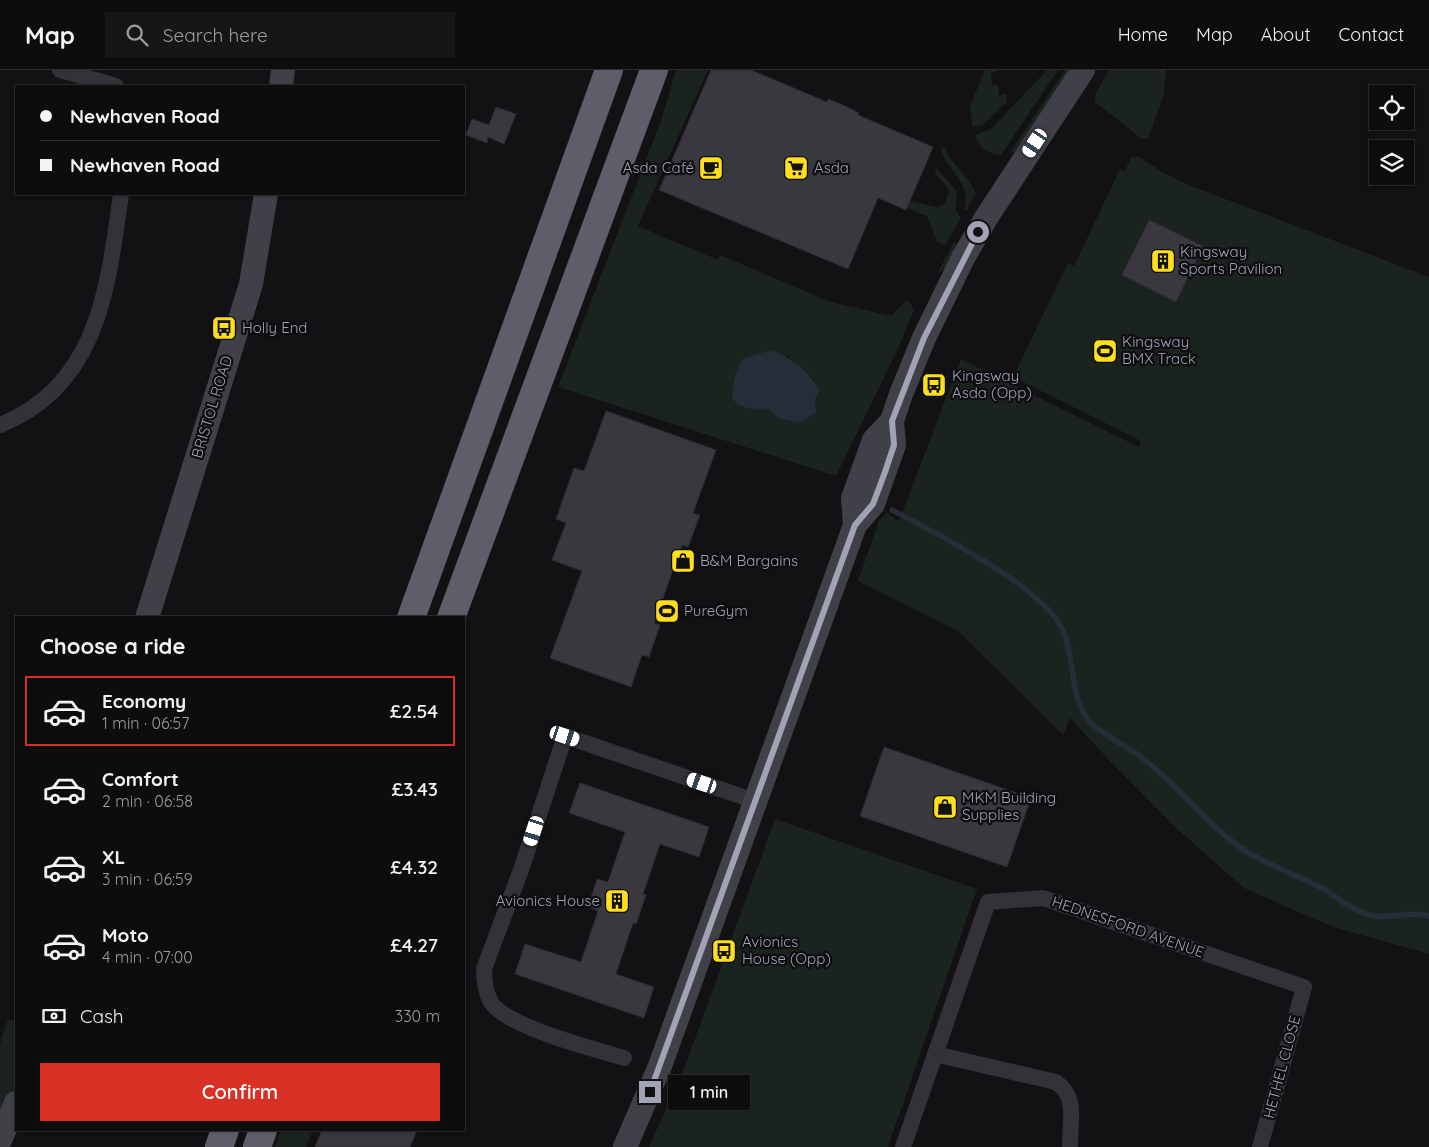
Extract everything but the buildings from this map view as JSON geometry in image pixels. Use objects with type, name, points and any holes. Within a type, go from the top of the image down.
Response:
[{"type":"highway","points":[[412,616],[609,70]]},
{"type":"highway","points":[[452,616],[654,70]]},
{"type":"highway","points":[[219,1147],[225,1131]]},
{"type":"highway","points":[[257,1147],[263,1131]]},
{"type":"street","points":[[60,70],[112,85]]},
{"type":"street","points":[[281,85],[283,70]]},
{"type":"street","points":[[625,1147],[660,1066],[855,525],[854,498],[874,440],[892,421],[924,338],[963,258],[986,218],[1083,70]]},
{"type":"street","points":[[0,425],[39,405],[56,390],[70,374],[89,342],[110,267],[121,195]]},
{"type":"street","name":"BRISTOL ROAD","points":[[148,616],[251,284],[266,195]]},
{"type":"street","points":[[624,1058],[539,1031],[502,1014],[491,1003],[484,986],[484,969],[521,870],[565,736],[755,802]]},
{"type":"street","name":"HEDNESFORD AVENUE","points":[[903,1147],[988,902],[1043,898],[1304,987]]},
{"type":"street","name":"HETHEL CLOSE","points":[[1260,1147],[1304,987]]},
{"type":"street","points":[[935,1054],[1056,1082],[1066,1089],[1071,1102],[1070,1147]]},
{"type":"street","points":[[0,1140],[15,1105]]},
{"type":"shaded area","points":[[676,70],[708,70],[638,226],[718,260],[720,255],[831,302],[891,316],[907,299],[914,309],[898,349],[836,476],[558,387],[662,118]],"holes":[[[787,356],[813,379],[820,390],[815,400],[778,418],[768,409]]]},
{"type":"shaded area","points":[[985,70],[999,70],[991,74],[992,85],[998,85],[999,95],[1006,94],[1007,101],[983,125],[972,127],[970,106]]},
{"type":"shaded area","points":[[1047,70],[1058,70],[1001,155],[985,150],[975,135],[991,129]]},
{"type":"shaded area","points":[[1065,70],[1071,70],[1016,151],[1009,154]]},
{"type":"shaded area","points":[[1109,70],[1166,70],[1164,94],[1148,139],[1142,139],[1095,102],[1095,95]]},
{"type":"shaded area","points":[[944,145],[947,153],[969,181],[976,194],[966,211],[964,209],[966,201],[963,186],[941,152]]},
{"type":"shaded area","points":[[1138,156],[1162,172],[1189,185],[1429,277],[1429,954],[1333,927],[1244,888],[1176,828],[1070,718],[1063,735],[958,631],[858,581],[879,520],[887,513],[899,521],[961,359],[1139,447],[1141,441],[1013,377],[1068,263],[1074,266],[1120,169],[1125,171],[1131,157]]},
{"type":"shaded area","points":[[936,167],[957,192],[956,211],[961,218],[945,245],[937,242],[927,216],[907,208],[910,201],[937,207],[945,204],[949,190],[935,173]]},
{"type":"shaded area","points":[[954,242],[958,245],[947,266],[937,274]]},
{"type":"shaded area","points":[[771,350],[798,366],[820,390],[815,400],[816,412],[801,423],[778,418],[768,409],[745,407],[732,399],[734,380],[742,359]]},
{"type":"shaded area","points":[[775,819],[977,889],[888,1147],[649,1147],[685,1066]]},
{"type":"shaded area","points":[[8,1019],[15,1022],[15,1105],[0,1140],[0,1044]]},
{"type":"shaded area","points":[[281,1131],[313,1131],[306,1147],[275,1147]]},
{"type":"waterway","points":[[892,510],[987,563],[1035,597],[1052,614],[1063,631],[1067,641],[1077,697],[1087,718],[1100,730],[1157,770],[1213,825],[1237,845],[1266,862],[1324,889],[1359,912],[1374,916],[1413,914],[1429,916]]},
{"type":"place","name":"Asda Café","points":[[711,168]]},
{"type":"place","name":"Asda","points":[[796,168]]},
{"type":"place","name":"Kingsway Sports Pavilion","points":[[1163,261]]},
{"type":"place","name":"Holly End","points":[[224,328]]},
{"type":"place","name":"Kingsway BMX Track","points":[[1105,351]]},
{"type":"place","name":"Kingsway Asda (Opp)","points":[[934,385]]},
{"type":"place","name":"B&M Bargains","points":[[683,561]]},
{"type":"place","name":"PureGym","points":[[667,611]]},
{"type":"place","name":"MKM Building Supplies","points":[[945,807]]},
{"type":"place","name":"Avionics House","points":[[617,901]]},
{"type":"place","name":"Avionics House (Opp)","points":[[724,951]]},
{"type":"route","points":[[650,1092],[855,525],[873,504],[885,472],[894,445],[892,421],[901,394],[932,320],[978,232]]}]
